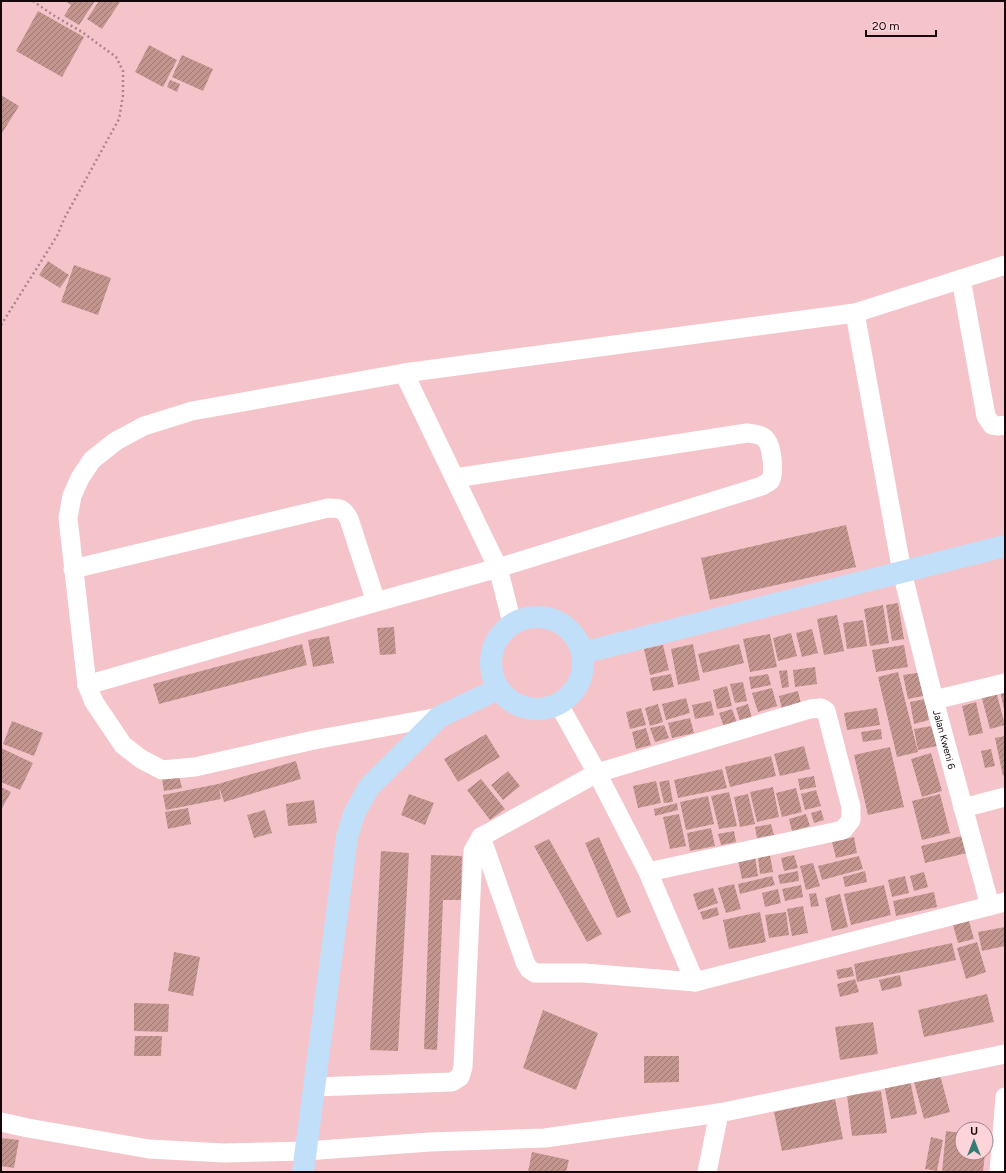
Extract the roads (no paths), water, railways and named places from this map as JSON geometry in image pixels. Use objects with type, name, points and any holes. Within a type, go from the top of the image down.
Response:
[{"type":"street","points":[[498,689],[439,717],[314,740],[195,767],[162,770],[141,759],[124,745],[94,702],[88,685],[68,518],[72,496],[80,478],[92,460],[116,441],[144,426],[192,411],[404,373],[855,313],[1005,265]]},
{"type":"street","points":[[961,279],[986,416],[992,425],[1005,425]]},
{"type":"street","name":"Jalan Kweni 6","points":[[855,313],[902,572],[963,808],[997,904]]},
{"type":"street","points":[[404,373],[498,568],[512,623]]},
{"type":"street","points":[[88,685],[498,568],[762,486],[770,481],[773,475],[770,449],[767,440],[759,434],[747,433],[455,478]]},
{"type":"street","points":[[73,569],[320,509],[339,508],[345,511],[349,519],[376,602]]},
{"type":"street","points":[[582,653],[1005,546]]},
{"type":"street","points":[[533,616],[555,620],[573,633],[582,653],[583,668],[578,682],[570,694],[558,703],[542,708],[526,707],[510,701],[498,689],[491,672],[491,653],[498,636],[512,623],[533,616]]},
{"type":"street","points":[[934,700],[1005,684]]},
{"type":"street","points":[[558,703],[597,773],[648,872],[695,982]]},
{"type":"street","points":[[314,1087],[452,1082],[460,1077],[463,1067],[473,851],[481,838],[597,773],[810,709],[821,708],[826,711],[851,807],[850,820],[843,830],[648,872]]},
{"type":"street","points":[[304,1162],[347,837],[354,814],[369,787],[439,717]]},
{"type":"street","points":[[963,808],[1005,797]]},
{"type":"street","points":[[481,838],[526,962],[529,969],[535,973],[584,973],[695,982],[997,904]]},
{"type":"street","points":[[1,1122],[149,1149],[224,1154],[304,1162],[430,1142],[545,1138],[719,1113],[1005,1054]]},
{"type":"street","points":[[998,1172],[1005,1097]]},
{"type":"street","points":[[707,1172],[719,1113]]}]
